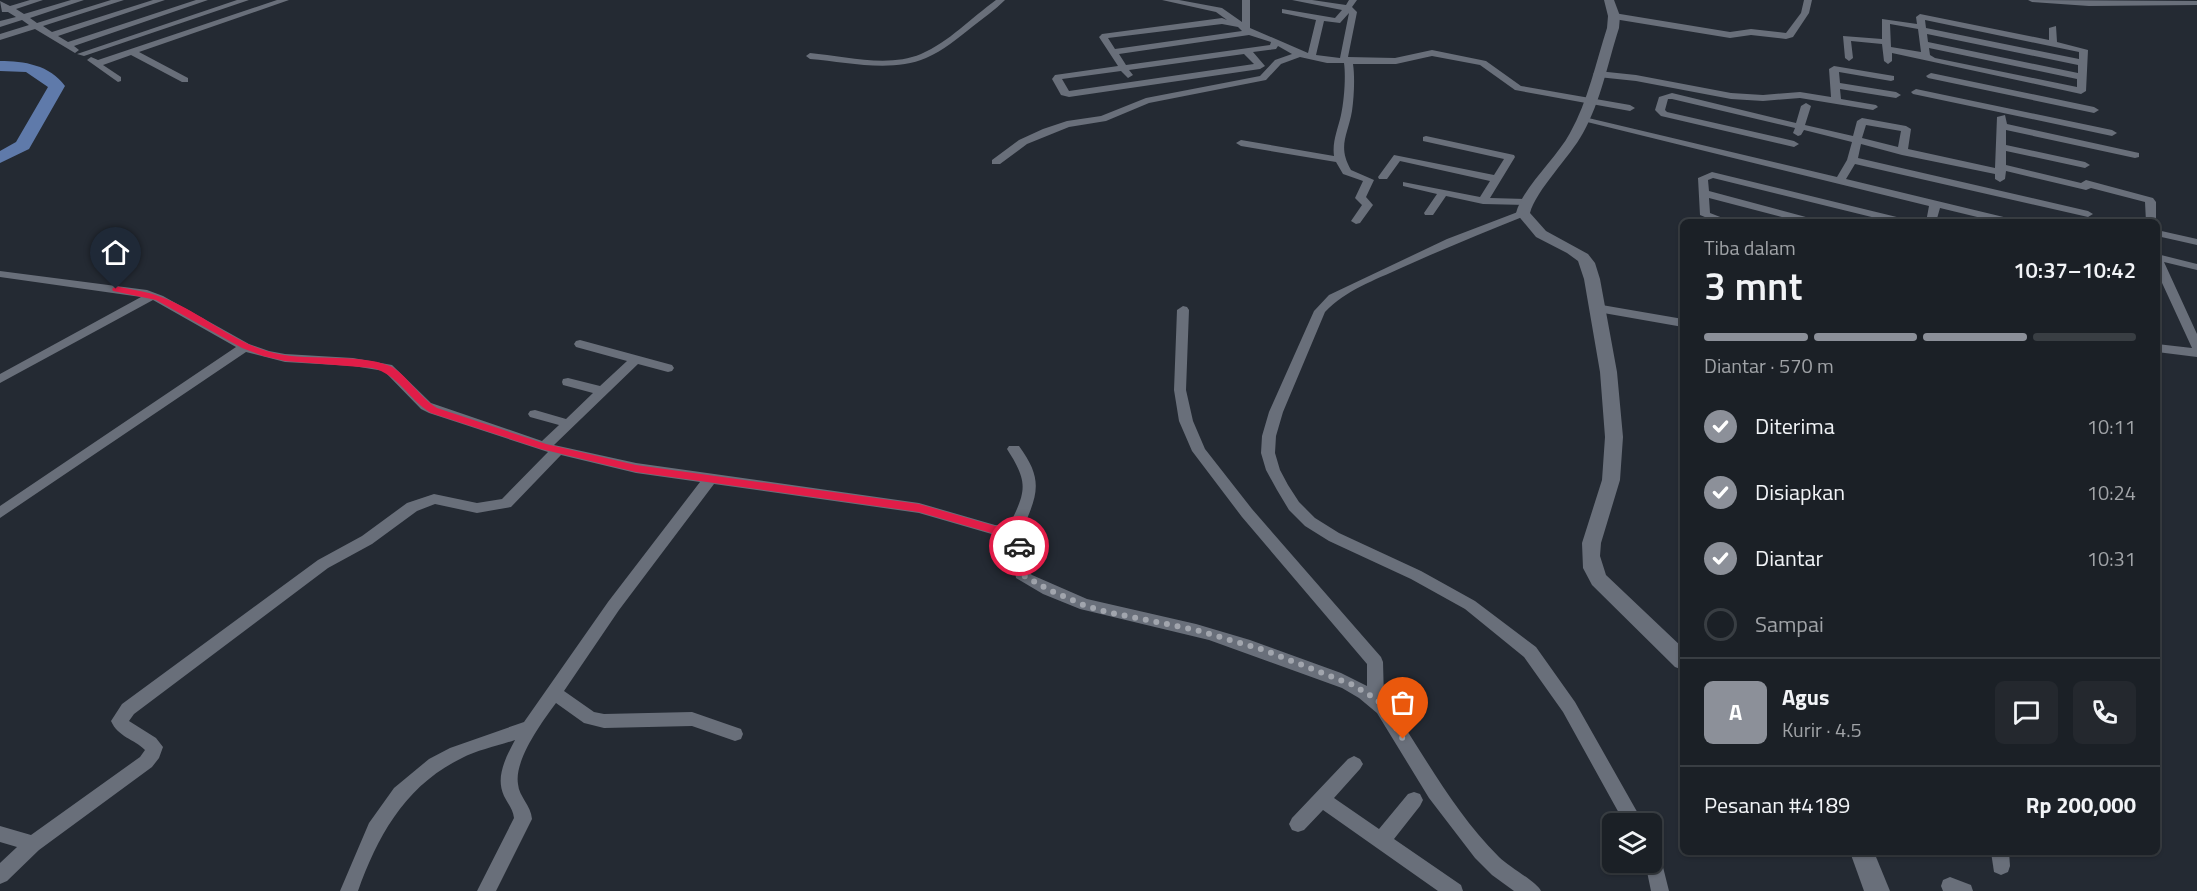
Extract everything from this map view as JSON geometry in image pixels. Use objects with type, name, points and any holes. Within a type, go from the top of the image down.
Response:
[{"type":"street","points":[[5,10],[39,0]]},
{"type":"street","points":[[0,24],[80,0]]},
{"type":"street","points":[[0,37],[120,0]]},
{"type":"street","points":[[52,35],[159,0],[208,26]]},
{"type":"street","points":[[67,45],[204,0]]},
{"type":"street","points":[[81,54],[245,0]]},
{"type":"street","points":[[96,64],[285,0]]},
{"type":"street","points":[[810,56],[879,61],[922,57],[955,36],[976,17],[1001,0]]},
{"type":"street","points":[[1166,0],[1211,6],[1246,29]]},
{"type":"street","points":[[1246,0],[1246,29]]},
{"type":"street","points":[[1296,0],[1351,4]]},
{"type":"street","points":[[1608,0],[1614,16],[1584,120],[1570,146],[1524,208],[1367,279],[1333,297],[1320,310],[1276,411],[1269,436],[1268,453],[1273,470],[1282,487],[1294,506],[1310,522],[1334,537],[1416,575],[1470,605],[1530,652],[1569,707],[1629,813]]},
{"type":"street","points":[[1614,16],[1730,35],[1751,32],[1786,36],[1790,35],[1805,13],[1808,0]]},
{"type":"street","points":[[2032,0],[2089,4],[2187,1],[2197,3]]},
{"type":"street","points":[[0,3],[5,10],[23,17],[118,79]]},
{"type":"street","points":[[1337,21],[1351,4]]},
{"type":"street","points":[[1351,4],[1353,12],[1346,58],[1351,78],[1347,85],[1347,112],[1338,137],[1341,159],[1347,172],[1370,180],[1360,198],[1368,205],[1356,221]]},
{"type":"street","points":[[1939,21],[1940,10]]},
{"type":"street","points":[[1337,21],[1320,20],[1285,17],[1351,22]]},
{"type":"street","points":[[1849,58],[1846,38],[1887,46],[1926,56],[1932,60],[2081,91],[2084,50],[2014,32],[1976,28],[1920,17],[1926,56]]},
{"type":"street","points":[[1976,17],[1976,28]]},
{"type":"street","points":[[1312,54],[1320,20]]},
{"type":"street","points":[[1134,84],[1103,37],[1222,21],[1276,41],[1299,54],[1327,60],[1346,58],[1396,61],[1432,53],[1483,63],[1518,88],[1589,103],[1629,108]]},
{"type":"street","points":[[1888,61],[1885,21],[2083,63]]},
{"type":"street","points":[[2053,43],[2054,28]]},
{"type":"street","points":[[1113,52],[1246,29]]},
{"type":"street","points":[[1247,51],[1260,66],[1069,94],[1064,93],[1057,79],[1058,77],[1273,47],[1276,41]]},
{"type":"street","points":[[1924,44],[2082,77]]},
{"type":"street","points":[[131,52],[185,80]]},
{"type":"street","points":[[996,162],[1023,142],[1046,131],[1067,124],[1102,119],[1146,101],[1263,78],[1278,62],[1299,54]]},
{"type":"street","points":[[1999,193],[2006,61]]},
{"type":"street","points":[[1836,100],[1834,69],[1891,78]]},
{"type":"street","points":[[1598,74],[1731,96],[1763,98],[1800,95],[1873,107]]},
{"type":"street","points":[[1931,76],[2094,110]]},
{"type":"street","points":[[1834,85],[1896,95]]},
{"type":"street","points":[[1916,92],[2112,133]]},
{"type":"street","points":[[1806,106],[1800,125],[1793,148],[1664,114],[1660,110],[1665,97],[1672,96],[1800,125],[1902,152],[2001,170],[2087,201]]},
{"type":"street","points":[[1584,120],[1676,139],[1998,219]]},
{"type":"street","points":[[1840,179],[1852,160],[1861,122],[1864,120],[1902,128],[1906,131],[1902,152]]},
{"type":"street","points":[[2002,126],[2135,155]]},
{"type":"street","points":[[1241,143],[1341,159]]},
{"type":"street","points":[[2085,144],[2087,201]]},
{"type":"street","points":[[2001,147],[2085,165]]},
{"type":"street","points":[[1383,177],[1398,157],[1430,150],[1510,157],[1483,201]]},
{"type":"street","points":[[1430,150],[1496,179]]},
{"type":"street","points":[[1852,160],[1999,193],[2087,201],[2149,200],[2151,219]]},
{"type":"street","points":[[1718,219],[1705,215],[1703,178],[1712,175],[1893,219]]},
{"type":"street","points":[[1407,184],[1524,208],[1541,234],[1575,252],[1585,260],[1590,272],[1608,369],[1612,443],[1611,480],[1589,550],[1591,566],[1599,580],[1680,658]]},
{"type":"street","points":[[1429,213],[1443,192]]},
{"type":"street","points":[[1704,193],[1802,219]]},
{"type":"street","points":[[1932,219],[1935,205]]},
{"type":"street","points":[[2160,234],[2197,242]]},
{"type":"street","points":[[2160,260],[2197,267]]},
{"type":"street","points":[[2160,266],[2197,347]]},
{"type":"street","points":[[0,274],[134,291],[151,296],[245,346],[285,358],[353,363],[388,369],[434,411],[551,449],[608,463],[919,508],[995,530],[1014,532]]},
{"type":"street","points":[[0,379],[151,296]]},
{"type":"street","points":[[1596,308],[1680,323]]},
{"type":"street","points":[[1183,310],[1180,390],[1186,421],[1199,451],[1246,513],[1376,662],[1376,699]]},
{"type":"street","points":[[579,344],[668,368]]},
{"type":"street","points":[[0,513],[245,346]]},
{"type":"street","points":[[2160,348],[2197,353]]},
{"type":"street","points":[[0,875],[33,844],[146,762],[153,753],[154,747],[150,742],[122,726],[119,721],[128,709],[322,564],[368,540],[412,507],[434,499],[477,508],[506,503],[569,424],[636,359]]},
{"type":"street","points":[[568,382],[603,391]]},
{"type":"street","points":[[535,414],[569,424]]},
{"type":"street","points":[[1014,449],[1025,462],[1032,488],[1014,532]]},
{"type":"street","points":[[486,891],[523,819],[523,808],[509,790],[509,781],[518,749],[530,727],[595,631],[711,478]]},
{"type":"street","points":[[1014,532],[1019,540],[1021,574],[1032,582],[1066,598],[1107,612],[1196,630],[1264,650],[1353,685],[1376,699],[1392,719],[1414,759],[1450,811],[1489,860],[1512,882],[1532,891]]},
{"type":"street","points":[[554,693],[590,718],[604,721],[692,719],[735,734]]},
{"type":"street","points":[[349,891],[371,834],[382,814],[399,794],[419,777],[454,754],[530,727]]},
{"type":"street","points":[[1298,824],[1354,764]]},
{"type":"street","points":[[1321,799],[1454,891]]},
{"type":"street","points":[[1381,841],[1414,800]]},
{"type":"street","points":[[0,834],[33,844]]},
{"type":"street","points":[[1863,855],[1877,891]]},
{"type":"street","points":[[1656,873],[1660,891]]},
{"type":"waterway","points":[[0,66],[32,69],[57,86],[23,145],[0,158]]},
{"type":"way so far","points":[[1019,546],[1021,574],[1032,582],[1086,606],[1168,623],[1264,650],[1353,685],[1382,705],[1403,739]]},
{"type":"route","points":[[116,289],[159,298],[245,346],[266,354],[285,358],[381,366],[395,372],[426,406],[434,411],[544,447],[636,468],[919,508],[985,525],[995,530],[1014,532],[1019,540],[1019,546]]}]
